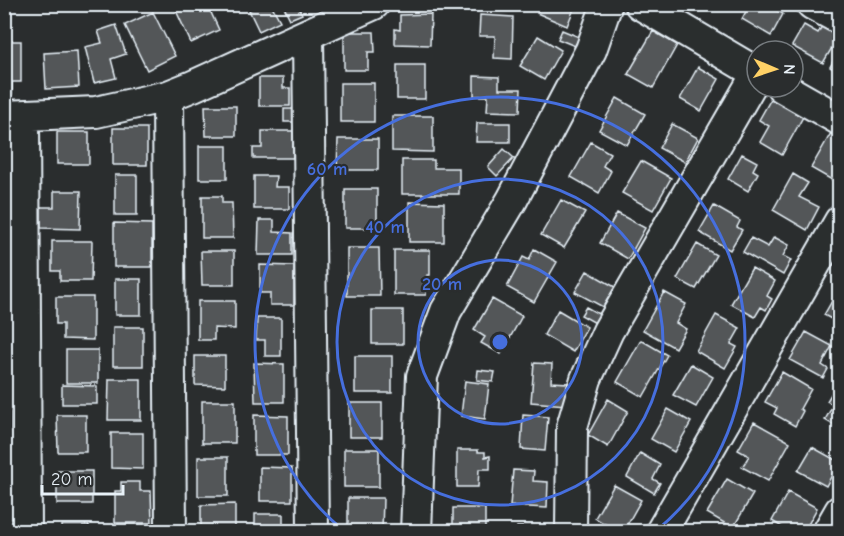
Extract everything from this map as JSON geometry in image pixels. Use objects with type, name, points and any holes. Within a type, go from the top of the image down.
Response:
[{"type":"street","points":[[26,531],[14,116],[96,112],[168,96],[193,87],[374,4]]},
{"type":"street","points":[[416,531],[422,376],[430,354],[446,311],[512,201],[591,50],[608,4]]},
{"type":"street","points":[[640,4],[745,66]]},
{"type":"street","points":[[812,4],[840,19]]},
{"type":"street","points":[[308,34],[313,531]]},
{"type":"street","points":[[571,531],[572,427],[586,379],[608,331],[745,94]]},
{"type":"street","points":[[168,96],[171,531]]},
{"type":"street","points":[[803,99],[840,120]]},
{"type":"street","points":[[661,531],[840,220]]},
{"type":"street","points":[[828,531],[840,511]]},
{"type":"building","points":[[173,4],[207,4],[219,30],[191,43]]},
{"type":"building","points":[[261,4],[271,4],[280,21],[259,31],[249,10]]},
{"type":"building","points":[[297,4],[302,14],[290,19],[283,5]]},
{"type":"building","points":[[541,4],[576,4],[567,26],[537,13]]},
{"type":"building","points":[[750,4],[766,4],[783,14],[771,36],[742,19]]},
{"type":"building","points":[[153,12],[175,56],[147,70],[125,25]]},
{"type":"building","points":[[431,14],[430,45],[395,44],[395,29],[400,30],[400,15]]},
{"type":"building","points":[[480,15],[513,17],[512,59],[494,58],[495,36],[479,36]]},
{"type":"building","points":[[116,25],[126,54],[111,59],[116,78],[94,83],[85,47],[102,43],[98,31]]},
{"type":"building","points":[[804,25],[818,33],[822,26],[839,36],[823,63],[805,53],[805,39],[796,39]]},
{"type":"building","points":[[562,30],[579,37],[575,46],[558,39]]},
{"type":"building","points":[[653,31],[677,45],[653,88],[628,74]]},
{"type":"building","points":[[344,32],[374,32],[375,52],[368,52],[368,70],[344,70]]},
{"type":"building","points":[[538,36],[561,50],[544,80],[520,66]]},
{"type":"building","points":[[4,41],[21,41],[21,82],[12,82],[12,94],[4,94]]},
{"type":"building","points":[[840,49],[840,73],[830,67]]},
{"type":"building","points":[[77,51],[79,87],[46,89],[44,53]]},
{"type":"building","points":[[397,65],[425,65],[425,99],[397,99]]},
{"type":"building","points":[[698,67],[719,79],[701,111],[680,99]]},
{"type":"building","points":[[474,76],[499,77],[499,89],[521,89],[520,112],[487,111],[488,96],[474,96]]},
{"type":"building","points":[[259,78],[283,78],[283,88],[290,88],[290,106],[259,106]]},
{"type":"building","points":[[340,83],[374,83],[374,122],[340,122]]},
{"type":"building","points":[[617,98],[645,114],[627,145],[599,130]]},
{"type":"building","points":[[771,99],[776,99],[804,115],[782,155],[760,142],[769,126],[759,120]]},
{"type":"building","points":[[205,106],[236,106],[236,136],[206,136]]},
{"type":"building","points":[[284,109],[302,109],[302,122],[284,122]]},
{"type":"building","points":[[392,116],[433,116],[433,152],[392,151]]},
{"type":"building","points":[[477,123],[510,123],[510,142],[476,142]]},
{"type":"building","points":[[672,124],[698,138],[685,162],[659,148]]},
{"type":"building","points":[[113,128],[147,128],[147,165],[113,165]]},
{"type":"building","points":[[262,131],[293,131],[293,158],[253,158],[253,148],[262,148]]},
{"type":"building","points":[[57,132],[89,132],[89,164],[57,164]]},
{"type":"building","points":[[831,133],[840,138],[839,184],[811,168]]},
{"type":"building","points":[[338,139],[378,139],[378,170],[337,170]]},
{"type":"building","points":[[591,142],[610,153],[603,166],[611,171],[599,193],[571,177]]},
{"type":"building","points":[[199,146],[227,146],[227,179],[199,179]]},
{"type":"building","points":[[504,149],[514,158],[497,176],[488,167]]},
{"type":"building","points":[[742,154],[757,162],[753,170],[758,173],[748,191],[728,179]]},
{"type":"building","points":[[402,160],[434,160],[434,168],[459,168],[459,194],[402,194]]},
{"type":"building","points":[[641,161],[671,178],[653,210],[622,193]]},
{"type":"building","points":[[793,174],[808,183],[799,197],[819,207],[807,230],[773,210]]},
{"type":"building","points":[[115,175],[137,175],[137,215],[115,215]]},
{"type":"building","points":[[254,176],[276,176],[275,187],[289,187],[289,209],[254,209]]},
{"type":"building","points":[[345,189],[377,189],[377,228],[345,228]]},
{"type":"building","points":[[54,191],[81,191],[80,229],[41,228],[41,207],[54,207]]},
{"type":"building","points":[[202,196],[222,196],[222,203],[232,203],[233,238],[202,238]]},
{"type":"building","points":[[561,200],[585,213],[564,248],[541,235]]},
{"type":"building","points":[[409,202],[444,203],[444,242],[409,242]]},
{"type":"building","points":[[714,206],[740,221],[737,227],[742,230],[730,250],[699,232]]},
{"type":"building","points":[[617,213],[645,228],[628,259],[600,243]]},
{"type":"building","points":[[259,220],[274,220],[274,232],[292,233],[292,255],[258,255]]},
{"type":"building","points":[[114,223],[152,224],[152,267],[114,267]]},
{"type":"building","points":[[774,237],[789,245],[783,256],[791,260],[783,275],[743,252],[751,238],[768,247]]},
{"type":"building","points":[[52,241],[92,241],[91,281],[60,281],[60,271],[52,271]]},
{"type":"building","points":[[697,244],[716,255],[696,289],[677,279]]},
{"type":"building","points":[[347,248],[379,248],[380,296],[347,296]]},
{"type":"building","points":[[534,249],[557,262],[534,302],[507,287],[523,257],[529,260]]},
{"type":"building","points":[[394,250],[430,250],[430,275],[427,275],[426,295],[394,295]]},
{"type":"building","points":[[201,251],[234,251],[234,285],[202,285]]},
{"type":"building","points":[[260,265],[294,266],[294,305],[270,305],[270,293],[260,293]]},
{"type":"building","points":[[752,268],[775,281],[767,296],[772,299],[766,310],[761,307],[755,317],[731,304]]},
{"type":"building","points":[[587,271],[615,287],[603,307],[575,292]]},
{"type":"building","points":[[115,279],[141,279],[141,315],[115,315]]},
{"type":"building","points":[[840,287],[840,324],[824,315]]},
{"type":"building","points":[[4,291],[11,291],[10,310],[4,310]]},
{"type":"building","points":[[664,292],[686,304],[676,323],[686,329],[675,348],[643,330]]},
{"type":"building","points":[[56,297],[93,297],[93,340],[63,339],[63,324],[56,324]]},
{"type":"building","points":[[492,299],[522,316],[501,354],[481,343],[485,337],[474,330]]},
{"type":"building","points":[[198,301],[235,301],[235,329],[214,328],[214,340],[198,340]]},
{"type":"building","points":[[586,307],[604,317],[599,325],[581,315]]},
{"type":"building","points":[[372,310],[403,310],[403,344],[372,344]]},
{"type":"building","points":[[558,310],[587,327],[573,352],[544,335]]},
{"type":"building","points":[[716,315],[740,328],[731,344],[737,347],[725,368],[696,351]]},
{"type":"building","points":[[257,318],[281,318],[281,356],[265,356],[265,340],[256,340]]},
{"type":"building","points":[[113,327],[143,327],[143,366],[113,366]]},
{"type":"building","points":[[806,332],[832,346],[822,365],[828,369],[823,378],[790,360]]},
{"type":"building","points":[[641,340],[667,355],[643,397],[617,382]]},
{"type":"building","points":[[66,350],[98,350],[98,383],[66,383]]},
{"type":"building","points":[[195,356],[225,356],[225,386],[195,385]]},
{"type":"building","points":[[355,356],[392,356],[392,393],[355,393]]},
{"type":"building","points":[[254,363],[284,364],[284,402],[255,402]]},
{"type":"building","points":[[534,363],[552,364],[551,382],[568,383],[566,405],[531,402]]},
{"type":"building","points":[[691,364],[713,377],[696,407],[673,395]]},
{"type":"building","points":[[478,370],[495,372],[493,382],[477,380]]},
{"type":"building","points":[[782,372],[811,389],[800,409],[803,411],[795,426],[774,414],[777,408],[765,402]]},
{"type":"building","points":[[109,379],[141,379],[141,420],[108,420]]},
{"type":"building","points":[[465,381],[489,384],[485,419],[461,416]]},
{"type":"building","points":[[837,384],[840,385],[840,429],[825,420],[833,405],[827,401]]},
{"type":"building","points":[[62,385],[97,386],[97,404],[62,404]]},
{"type":"building","points":[[608,399],[628,411],[608,447],[588,435]]},
{"type":"building","points":[[202,401],[235,401],[235,443],[202,443]]},
{"type":"building","points":[[349,403],[382,403],[382,437],[349,437]]},
{"type":"building","points":[[668,409],[691,422],[674,452],[651,439]]},
{"type":"building","points":[[57,415],[86,415],[86,452],[58,452]]},
{"type":"building","points":[[254,415],[288,416],[288,455],[254,455]]},
{"type":"building","points":[[523,415],[548,417],[545,451],[521,449]]},
{"type":"building","points":[[754,422],[790,442],[768,481],[742,467],[749,456],[738,450]]},
{"type":"building","points":[[111,433],[143,433],[143,469],[111,468]]},
{"type":"building","points":[[812,447],[839,462],[826,486],[798,471]]},
{"type":"building","points":[[344,449],[379,449],[379,487],[344,487]]},
{"type":"building","points":[[457,450],[478,450],[478,452],[485,452],[485,457],[490,456],[490,469],[479,469],[478,487],[457,487]]},
{"type":"building","points":[[640,453],[660,465],[653,479],[660,483],[654,493],[627,477]]},
{"type":"building","points":[[198,457],[228,457],[228,496],[198,496]]},
{"type":"building","points":[[260,467],[292,468],[292,501],[260,501]]},
{"type":"building","points":[[513,470],[534,471],[533,481],[548,482],[547,508],[510,506]]},
{"type":"building","points":[[57,471],[92,471],[92,504],[57,504]]},
{"type":"building","points":[[727,479],[753,494],[733,528],[707,513]]},
{"type":"building","points":[[121,482],[140,482],[140,491],[151,491],[152,523],[115,523],[115,491],[121,491]]},
{"type":"building","points":[[614,485],[641,500],[623,532],[618,532],[595,518]]},
{"type":"building","points":[[788,492],[817,508],[804,532],[790,532],[772,521]]},
{"type":"building","points":[[348,498],[383,498],[382,532],[348,532]]},
{"type":"building","points":[[235,504],[235,532],[201,530],[201,505]]},
{"type":"building","points":[[453,508],[485,508],[485,530],[453,532]]},
{"type":"building","points":[[255,514],[283,514],[283,532],[255,532]]},
{"type":"building","points":[[62,525],[89,525],[89,532],[62,532]]},
{"type":"building","points":[[517,527],[539,527],[539,532],[517,532]]}]
